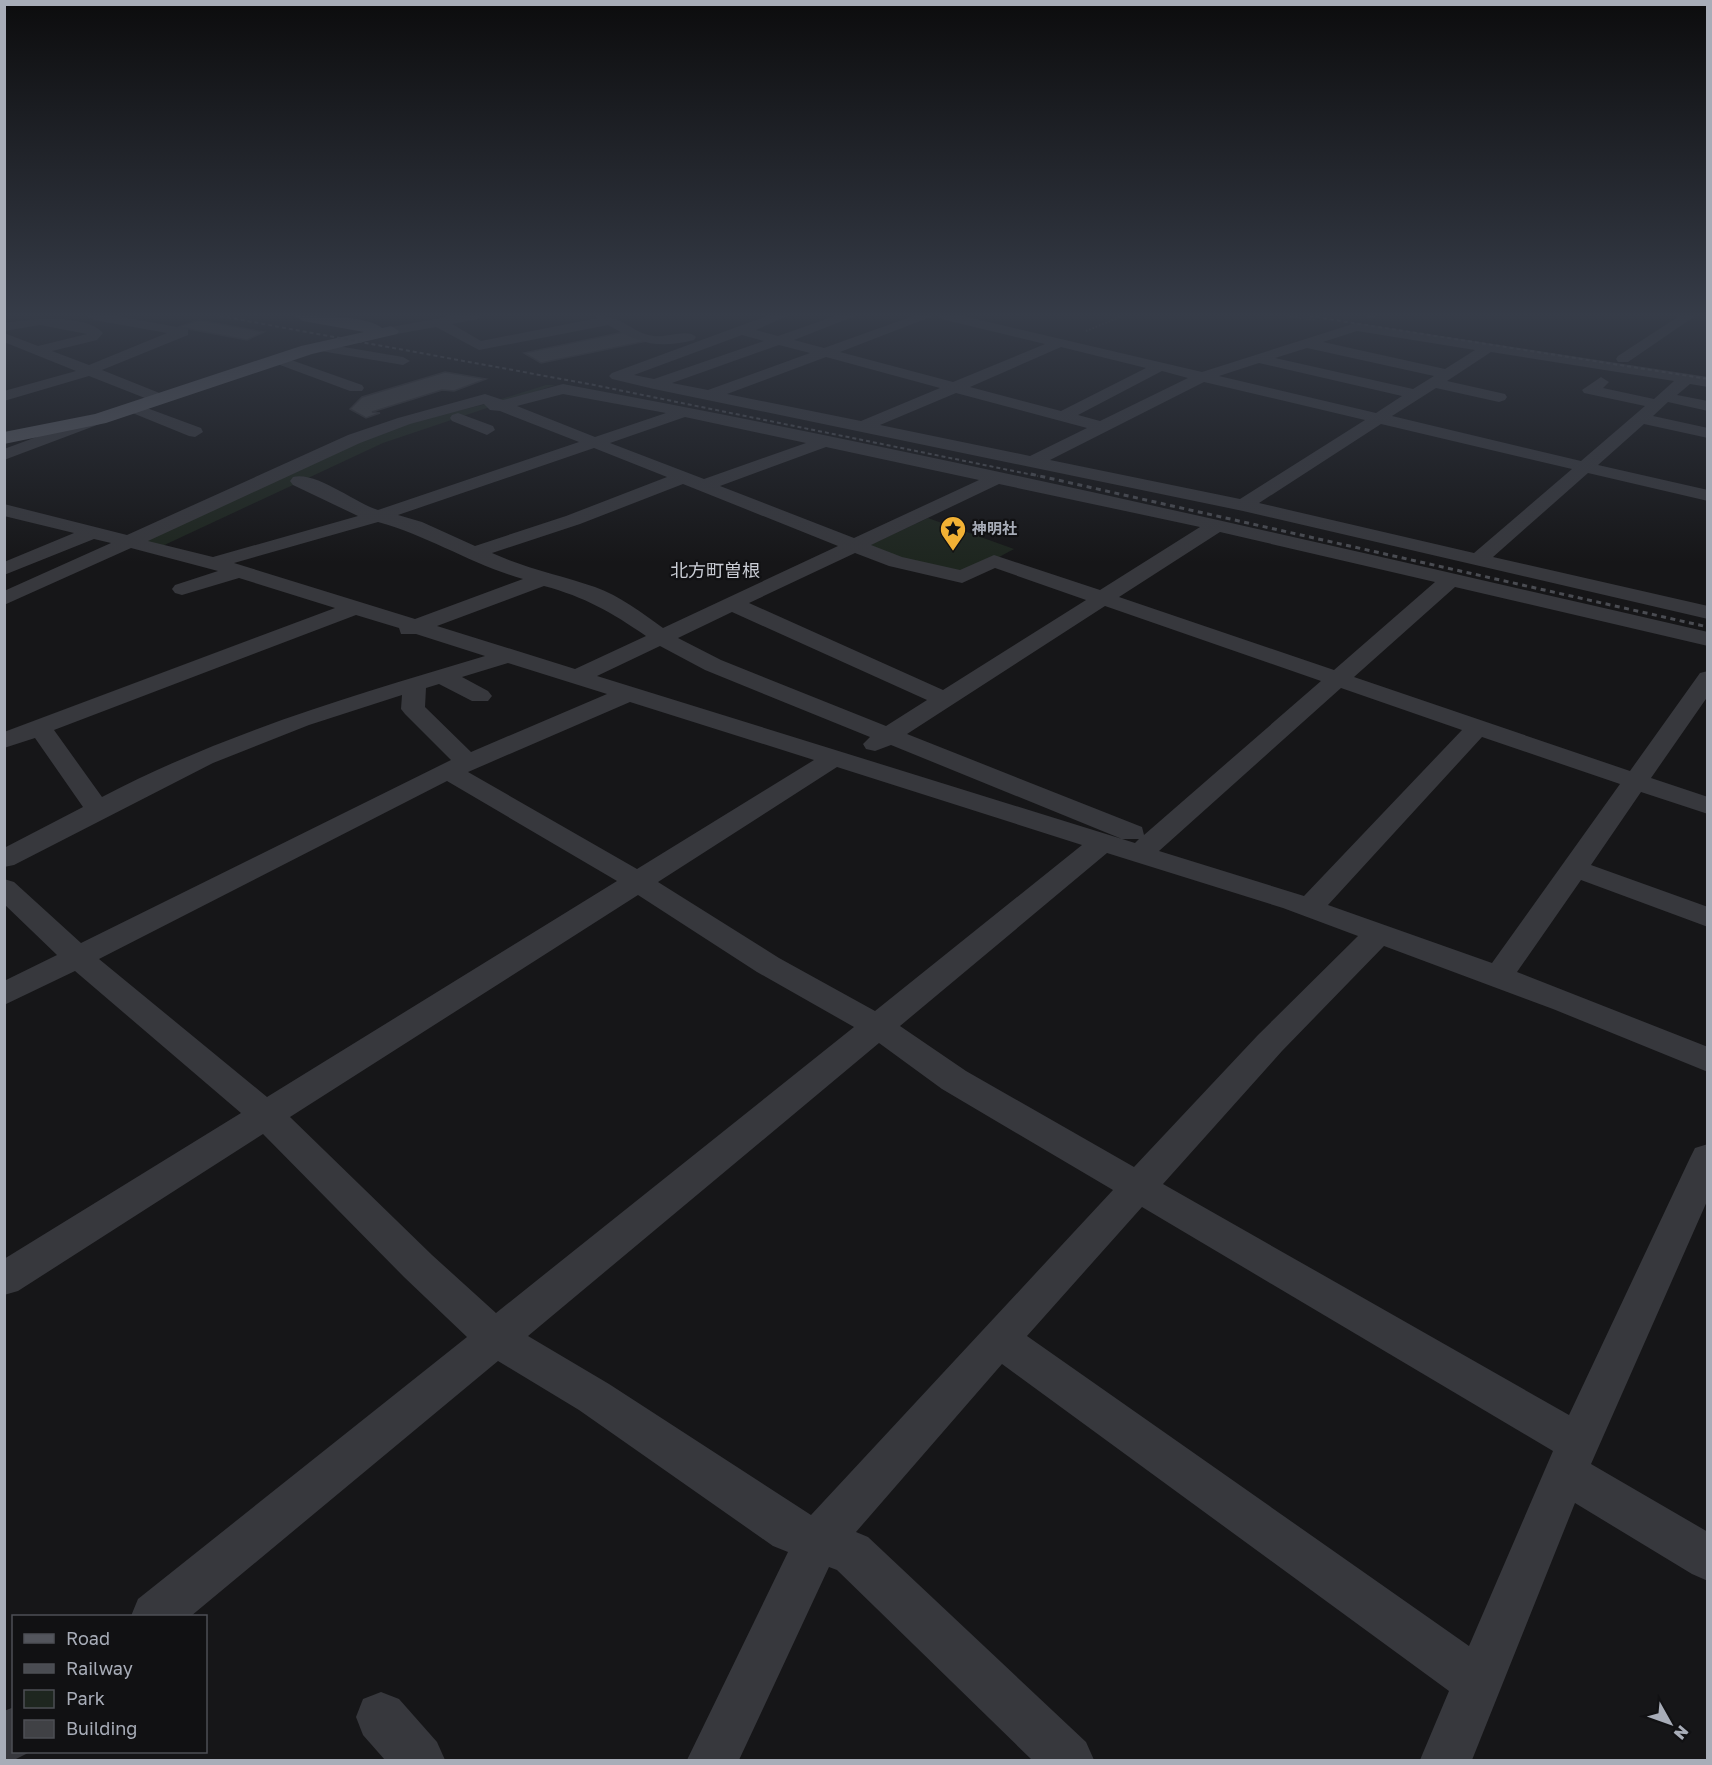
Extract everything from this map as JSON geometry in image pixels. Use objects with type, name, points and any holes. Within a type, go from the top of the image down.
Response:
[{"type":"main road","points":[[4,438],[99,419],[136,409],[161,399]]},
{"type":"street","points":[[9,607],[158,548],[383,442],[527,398]]},
{"type":"street","points":[[612,398],[999,477],[1452,578],[1707,639]]},
{"type":"street","points":[[725,398],[1243,505],[1707,613]]},
{"type":"street","points":[[862,427],[928,398]]},
{"type":"street","points":[[993,398],[1102,427]]},
{"type":"street","points":[[1064,416],[1098,398]]},
{"type":"street","points":[[1034,461],[1159,398]]},
{"type":"street","points":[[1293,398],[1707,496]]},
{"type":"street","points":[[1243,505],[1408,398]]},
{"type":"street","points":[[1644,398],[1707,406]]},
{"type":"street","points":[[1479,559],[1664,398]]},
{"type":"street","points":[[9,607],[130,541],[380,429],[485,399],[896,562],[962,577],[994,561],[1707,806]]},
{"type":"street","points":[[136,409],[195,432]]},
{"type":"street","points":[[213,563],[377,516],[684,412]]},
{"type":"street","points":[[458,418],[487,430]]},
{"type":"street","points":[[4,455],[99,419]]},
{"type":"street","points":[[1641,419],[1707,433]]},
{"type":"street","points":[[703,486],[826,441]]},
{"type":"street","points":[[577,677],[999,477]]},
{"type":"street","points":[[477,552],[573,520],[682,478]]},
{"type":"street","points":[[298,482],[342,499],[355,509],[415,526],[477,552],[510,569],[589,592],[617,606],[660,637],[713,666],[887,736],[1147,847],[1498,977],[1707,1060]]},
{"type":"street","points":[[442,493],[471,504]]},
{"type":"street","points":[[4,510],[213,563],[355,608],[412,637],[507,656],[1103,842],[1147,847],[1452,578]]},
{"type":"street","points":[[4,532],[39,520]]},
{"type":"street","points":[[4,1279],[638,882],[839,761],[887,736],[1216,525]]},
{"type":"street","points":[[4,569],[94,532]]},
{"type":"street","points":[[182,590],[238,571]]},
{"type":"street","points":[[412,637],[543,579]]},
{"type":"street","points":[[733,604],[944,699]]},
{"type":"street","points":[[4,741],[355,608]]},
{"type":"street","points":[[4,859],[172,772],[232,746],[415,684],[507,656]]},
{"type":"street","points":[[442,676],[480,696]]},
{"type":"street","points":[[1498,977],[1707,678]]},
{"type":"street","points":[[415,684],[413,709],[458,767],[768,965],[877,1026],[954,1080],[1139,1185],[1571,1458],[1707,1558]]},
{"type":"street","points":[[4,994],[458,767],[630,693]]},
{"type":"street","points":[[40,728],[99,811]]},
{"type":"street","points":[[1310,908],[1477,728]]},
{"type":"street","points":[[157,1615],[1103,842]]},
{"type":"street","points":[[1574,868],[1707,918]]},
{"type":"street","points":[[4,888],[78,957],[266,1115],[418,1266],[496,1338],[594,1397],[789,1530],[852,1552],[1068,1761]]},
{"type":"street","points":[[713,1761],[818,1541],[1270,1042],[1378,934]]},
{"type":"street","points":[[1446,1761],[1571,1458],[1707,1158]]},
{"type":"street","points":[[999,1339],[1478,1682]]},
{"type":"street","points":[[381,1717],[419,1761]]},
{"type":"green space","points":[[503,398],[515,398],[383,443],[158,548],[130,541],[380,429]]},
{"type":"green space","points":[[928,518],[1014,549],[962,577],[861,549]]},
{"type":"building","points":[[361,398],[415,398],[372,412],[380,413],[366,418],[350,409]]},
{"type":"railway","points":[[659,398],[1038,476]]},
{"type":"railway","points":[[1031,474],[1708,627]]},
{"type":"place","name":"神明社","points":[[953,552]]},
{"type":"district","name":"北方町曽根","points":[[715,571]]}]
